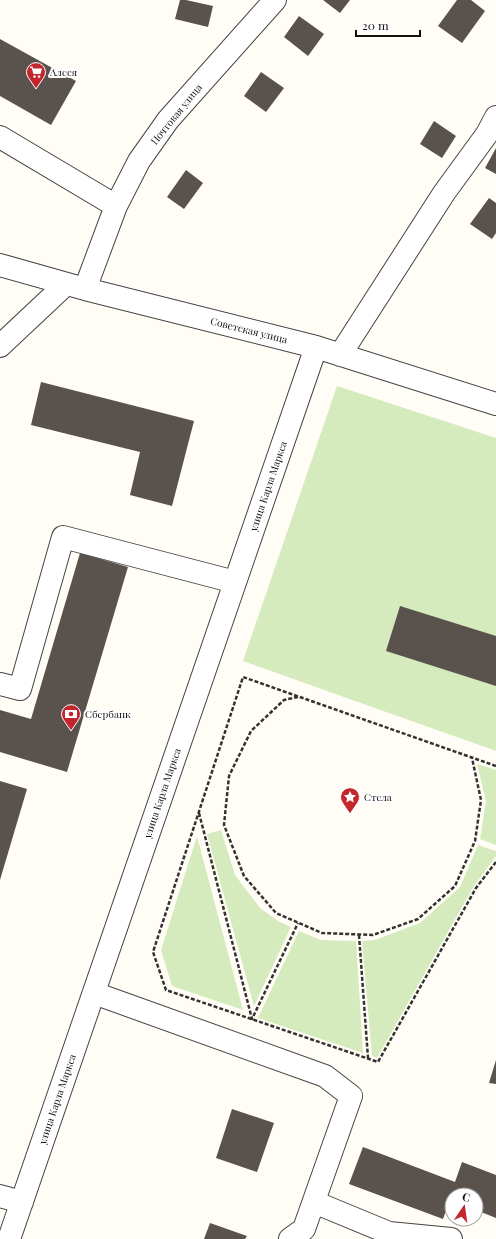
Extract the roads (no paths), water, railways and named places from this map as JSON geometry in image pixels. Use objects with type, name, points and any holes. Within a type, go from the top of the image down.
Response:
[{"type":"street","name":"Почтовая улица","points":[[75,287],[138,161],[168,120],[275,0]]},
{"type":"street","points":[[340,355],[444,193],[487,134],[496,117]]},
{"type":"street","points":[[0,137],[116,206]]},
{"type":"street","name":"Советская улица","points":[[0,265],[75,287],[316,347],[496,404]]},
{"type":"street","points":[[2,349],[75,287]]},
{"type":"street","name":"улица Карла Маркса","points":[[9,1239],[316,347]]},
{"type":"street","points":[[0,684],[20,689],[63,537],[235,582]]},
{"type":"street","points":[[94,993],[325,1076],[351,1096],[304,1229],[290,1239]]},
{"type":"street","points":[[0,1196],[22,1202]]},
{"type":"street","points":[[314,1202],[388,1236],[451,1239]]},
{"type":"place","name":"Алеся","points":[[36,89]]},
{"type":"place","name":"Сбербанк","points":[[71,731]]},
{"type":"place","name":"Стела","points":[[350,814]]}]
